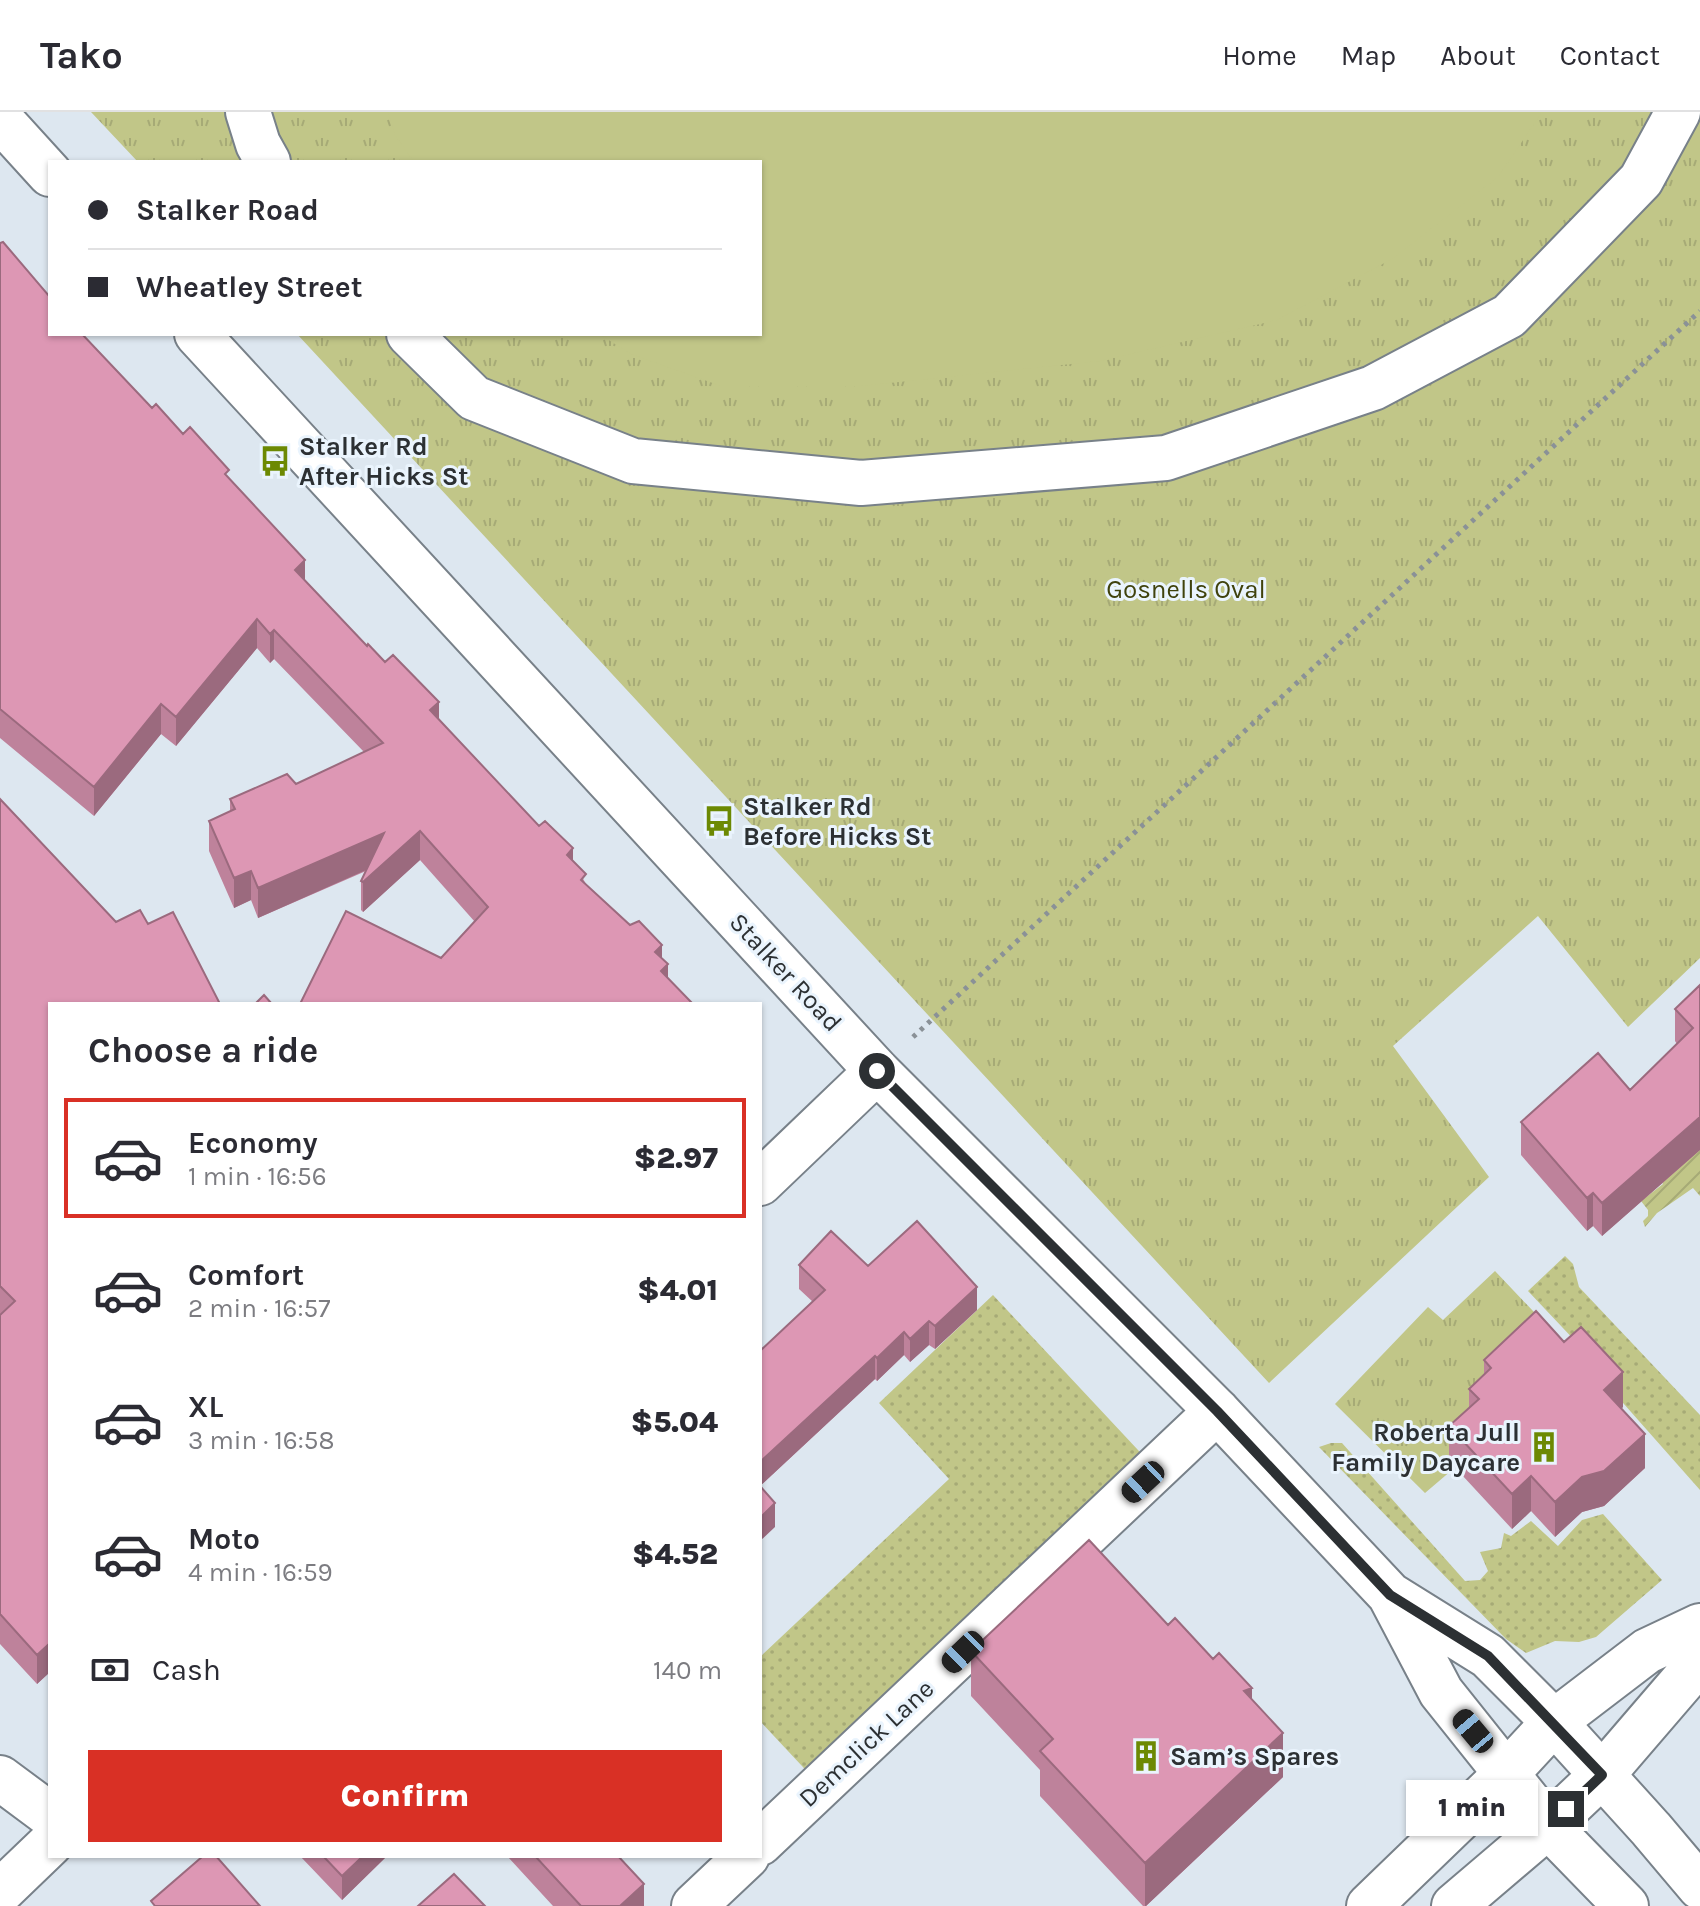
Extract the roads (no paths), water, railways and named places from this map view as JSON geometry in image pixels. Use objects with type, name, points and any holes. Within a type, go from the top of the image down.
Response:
[{"type":"main road","points":[[248,112],[258,144],[267,160]]},
{"type":"main road","points":[[411,336],[474,398],[633,461],[861,483],[1166,458],[1373,388],[1509,316],[1641,180],[1678,112]]},
{"type":"main road","points":[[0,119],[48,172]]},
{"type":"main road","name":"Stalker Road","points":[[199,336],[877,1071],[1217,1411],[1390,1595],[1488,1656],[1554,1722],[1700,1887]]},
{"type":"main road","points":[[762,1181],[877,1071]]},
{"type":"main road","name":"Demclick Lane","points":[[762,1841],[1217,1411]]},
{"type":"main road","name":"Stalker Road","points":[[1390,1595],[1441,1692],[1548,1826],[1626,1906]]},
{"type":"main road","points":[[1369,1906],[1506,1774],[1554,1722],[1647,1651],[1700,1626]]},
{"type":"main road","points":[[1454,1906],[1602,1775],[1700,1661]]},
{"type":"main road","points":[[0,1778],[48,1814]]},
{"type":"main road","points":[[5,1874],[48,1845]]},
{"type":"main road","points":[[694,1906],[745,1858]]},
{"type":"place","name":"Stalker Rd After Hicks St","points":[[275,461]]},
{"type":"place","name":"Stalker Rd Before Hicks St","points":[[719,821]]},
{"type":"place","name":"Roberta Jull Family Daycare","points":[[1544,1447]]},
{"type":"place","name":"Sam’s Spares","points":[[1146,1756]]},
{"type":"park label","name":"Gosnells Oval","points":[[1186,589]]}]
